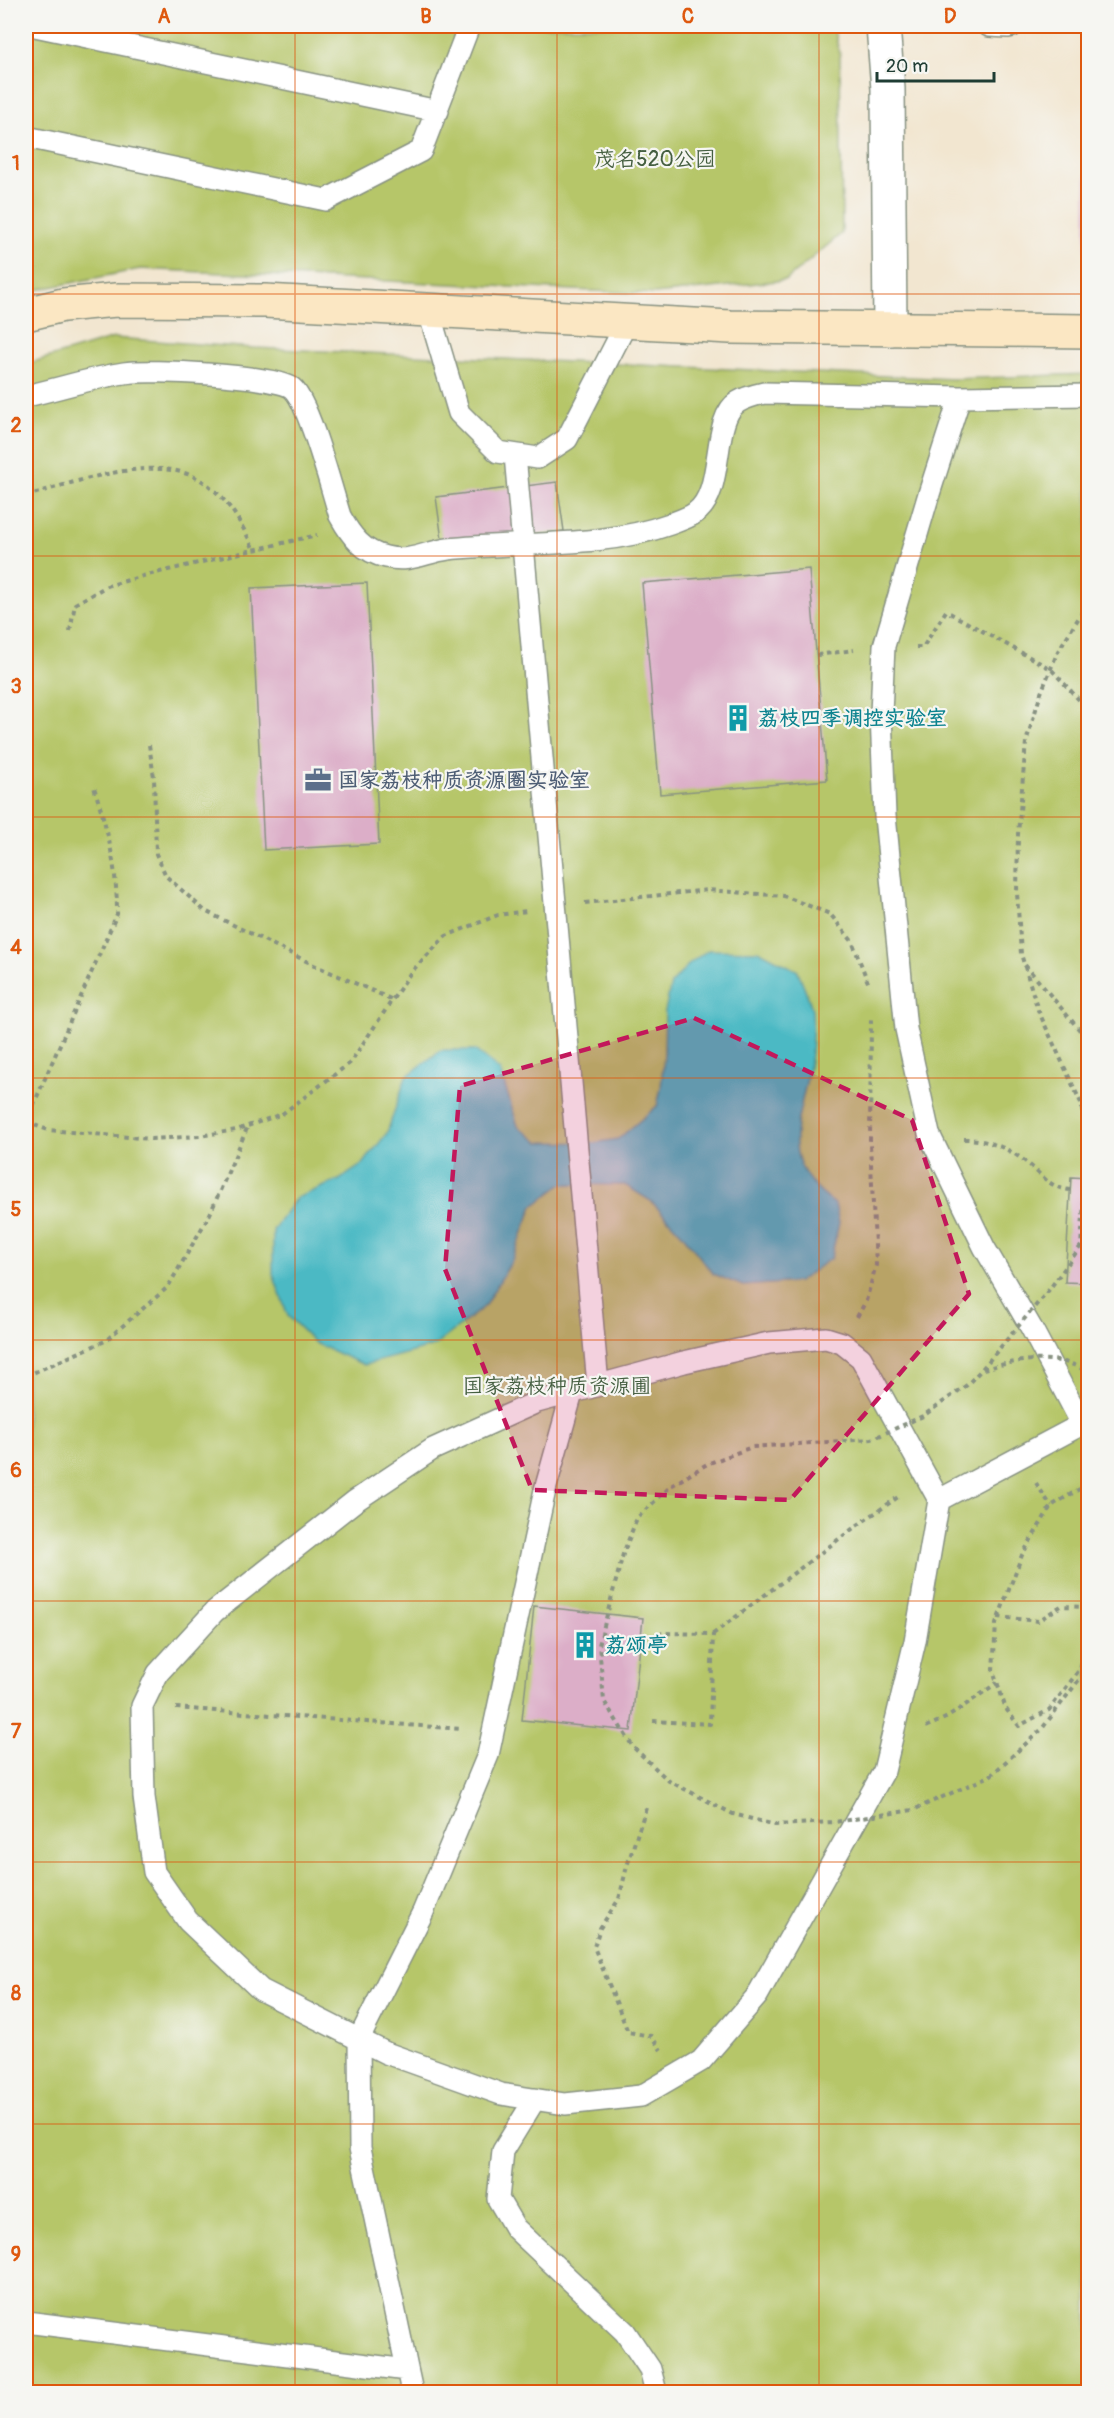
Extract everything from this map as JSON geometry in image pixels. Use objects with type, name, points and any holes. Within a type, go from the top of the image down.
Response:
[{"type":"main road","points":[[26,314],[63,305],[116,300],[266,301],[429,312],[730,327],[1089,331]]},
{"type":"street","points":[[883,26],[888,89],[890,329]]},
{"type":"lane","points":[[35,26],[438,111]]},
{"type":"lane","points":[[26,136],[326,200],[421,151],[469,26]]},
{"type":"lane","points":[[989,26],[1012,26]]},
{"type":"lane","points":[[429,312],[459,413],[498,452],[538,458],[567,439],[627,322]]},
{"type":"lane","points":[[26,396],[126,372],[238,376],[268,380],[291,388],[304,407],[340,516],[347,528],[369,552],[388,558],[414,559],[445,549],[622,537],[655,529],[695,513],[703,506],[711,487],[725,417],[737,402],[751,396],[764,393],[960,397],[1089,396]]},
{"type":"lane","points":[[939,1500],[1085,1422],[984,1247],[929,1134],[906,1029],[885,816],[881,714],[884,646],[924,508],[960,397]]},
{"type":"lane","points":[[515,454],[598,1385]]},
{"type":"lane","points":[[826,1338],[842,1343],[861,1358],[939,1500],[915,1641],[884,1771],[757,1996],[701,2061],[640,2096],[565,2104],[501,2094],[386,2053],[261,1990],[188,1921],[154,1872],[144,1797],[142,1706],[158,1673],[215,1611],[355,1501],[433,1449],[537,1402],[769,1343],[826,1338]]},
{"type":"lane","points":[[412,2392],[360,2148],[359,2039],[423,1912],[488,1755],[544,1490],[572,1393]]},
{"type":"lane","points":[[535,2099],[503,2151],[498,2199],[515,2228],[625,2332],[650,2369],[656,2392]]},
{"type":"lane","points":[[26,2322],[407,2370]]},
{"type":"path","points":[[26,496],[88,478],[139,470],[175,471],[198,479],[231,508],[254,550]]},
{"type":"path","points":[[70,631],[75,604],[107,586],[347,528]]},
{"type":"path","points":[[1089,603],[1058,651],[1041,693],[1026,742],[1017,834],[1017,893],[1022,954],[1038,1010],[1081,1103],[1085,1131],[1086,1201],[1081,1246],[1048,1291],[982,1369],[967,1384],[923,1416],[873,1439],[752,1447],[707,1464],[671,1486],[637,1518],[623,1554],[599,1645],[604,1701],[633,1747],[669,1781],[733,1814],[775,1825],[835,1822],[913,1810],[990,1776],[1041,1730],[1089,1668]]},
{"type":"path","points":[[816,655],[884,646],[923,647],[946,610],[1051,669],[1081,702]]},
{"type":"path","points":[[149,745],[154,777],[156,854],[166,876],[205,911],[314,965],[393,1000]]},
{"type":"path","points":[[93,784],[112,845],[117,881],[117,914],[26,1122],[48,1131],[151,1139],[200,1136],[236,1130],[282,1114],[350,1063],[411,972],[446,936],[498,915],[708,890],[784,896],[830,914],[852,941],[871,992]]},
{"type":"path","points":[[1025,965],[1089,1040]]},
{"type":"path","points":[[842,1343],[866,1301],[876,1265],[870,1144],[871,1014]]},
{"type":"path","points":[[26,1376],[105,1341],[168,1287],[210,1214],[248,1126]]},
{"type":"path","points":[[934,1144],[966,1139],[985,1140],[1006,1150],[1030,1166],[1051,1185],[1070,1191]]},
{"type":"path","points":[[1086,1201],[1089,1210]]},
{"type":"path","points":[[982,1369],[1023,1360],[1060,1362],[1081,1367],[1089,1373]]},
{"type":"path","points":[[661,1633],[713,1634],[855,1527],[926,1477]]},
{"type":"path","points":[[1089,1484],[1051,1506],[1022,1555],[998,1617],[993,1670],[1006,1709],[1019,1726],[1049,1710],[1080,1669],[1089,1647]]},
{"type":"path","points":[[998,1617],[1038,1620],[1061,1606],[1089,1607]]},
{"type":"path","points":[[653,1721],[710,1724],[713,1634]]},
{"type":"path","points":[[893,1731],[925,1727],[948,1717],[997,1683]]},
{"type":"path","points":[[142,1706],[468,1729]]},
{"type":"path","points":[[646,1808],[619,1899],[600,1928],[594,1947],[628,2032],[651,2036],[678,2074]]},
{"type":"highlighted area","points":[[694,1018],[912,1120],[969,1294],[790,1500],[532,1490],[445,1269],[460,1086]]},
{"type":"green space","name":"茂名520公园","points":[[26,26],[833,26],[840,55],[842,233],[786,280],[655,294],[140,269],[26,292]]},
{"type":"green space","name":"国家荔枝种质资源圃","points":[[114,338],[254,348],[953,379],[1088,374],[1088,2392],[26,2392],[26,364]]},
{"type":"water","points":[[708,950],[760,951],[798,971],[808,996],[812,1011],[811,1053],[796,1134],[797,1152],[803,1169],[815,1187],[835,1204],[839,1223],[831,1258],[798,1282],[743,1286],[713,1274],[682,1234],[651,1201],[625,1185],[562,1184],[533,1206],[512,1261],[484,1307],[434,1346],[364,1365],[315,1343],[288,1316],[273,1274],[273,1230],[296,1198],[339,1180],[363,1164],[387,1133],[406,1077],[441,1050],[475,1050],[500,1071],[518,1126],[539,1142],[594,1143],[618,1139],[657,1106],[664,1054],[665,1011],[671,984],[690,963]]},
{"type":"building","points":[[1086,149],[1088,149],[1088,254],[1085,254]]},
{"type":"building","points":[[557,482],[564,531],[443,547],[436,497]]},
{"type":"building","name":"荔枝四季调控实验室","points":[[809,569],[827,780],[660,794],[642,583]]},
{"type":"building","name":"国家荔枝种质资源圈实验室","points":[[367,583],[379,844],[264,850],[251,588]]},
{"type":"building","points":[[1071,1177],[1088,1178],[1088,1283],[1065,1282]]},
{"type":"building","name":"荔颂亭","points":[[534,1606],[643,1618],[631,1731],[522,1720]]},
{"type":"place","name":"荔枝四季调控实验室","points":[[738,718]]},
{"type":"place","name":"国家荔枝种质资源圈实验室","points":[[318,780]]},
{"type":"place","name":"荔颂亭","points":[[585,1645]]}]
